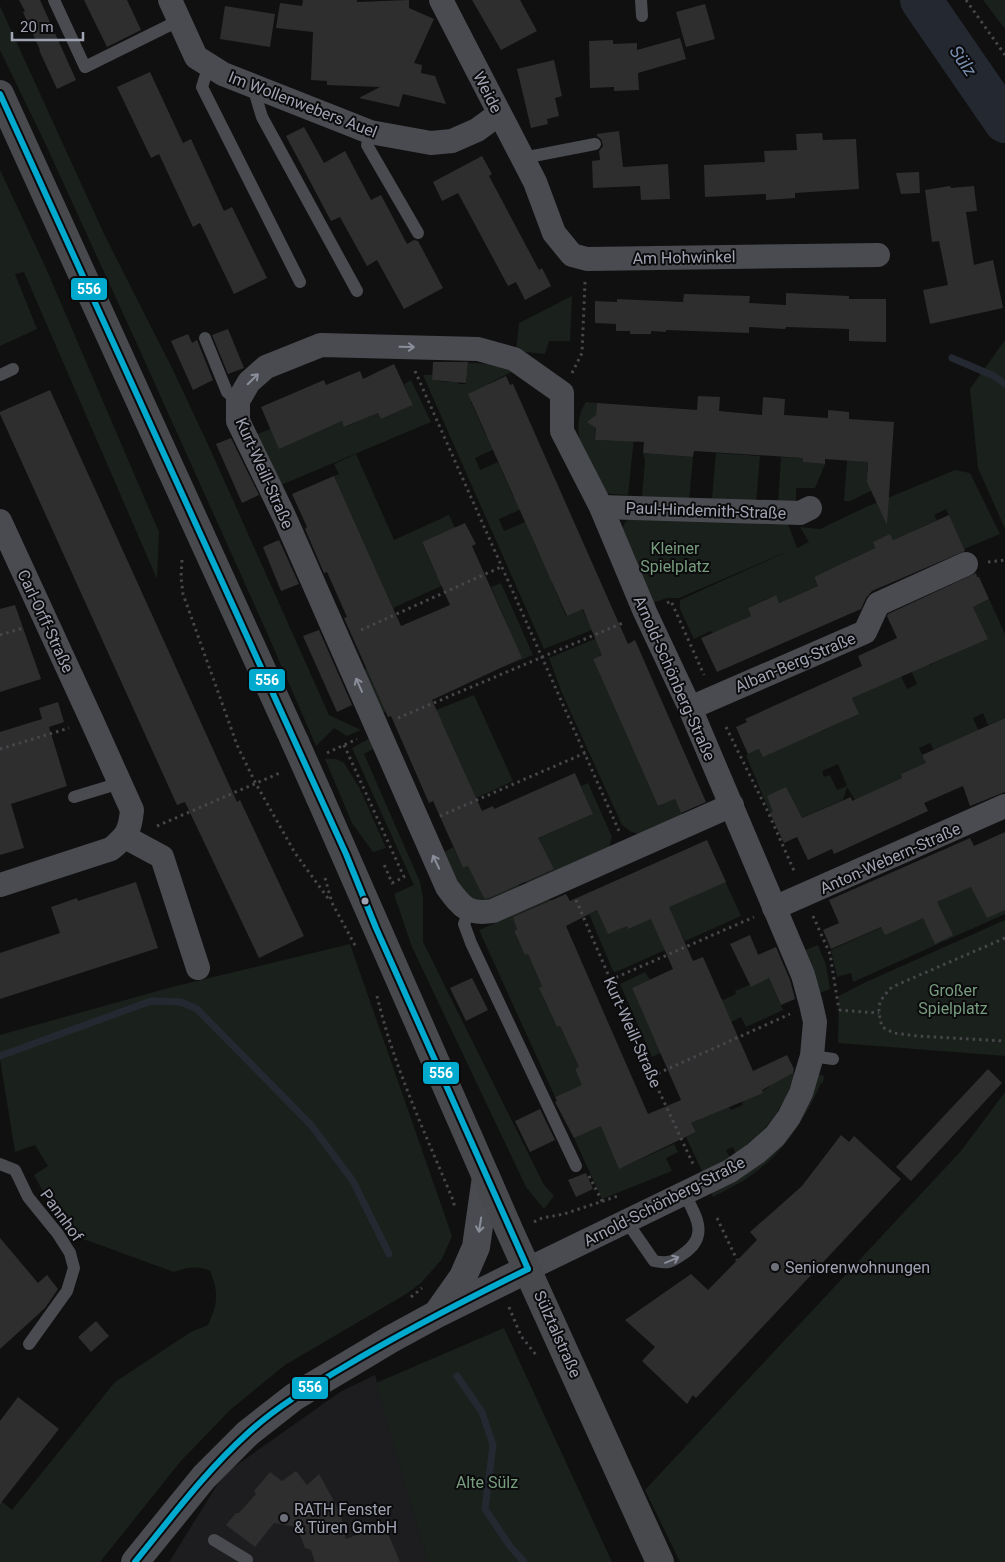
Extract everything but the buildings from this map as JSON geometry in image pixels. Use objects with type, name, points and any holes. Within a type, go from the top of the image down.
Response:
[{"type":"main road","name":"Sülztalstraße","points":[[0,94],[320,798],[486,1177],[660,1562]]},
{"type":"street","name":"Weide","points":[[441,0],[535,182],[554,233],[572,254],[587,259]]},
{"type":"street","name":"Im Wollenwebers Auel","points":[[174,10],[196,57],[223,74],[370,132],[431,143],[452,142],[477,130],[499,114]]},
{"type":"street","name":"Am Hohwinkel","points":[[587,259],[878,254]]},
{"type":"street","name":"Kurt-Weill-Straße","points":[[464,908],[447,887],[284,516],[238,420],[238,401],[249,382],[266,367],[321,345],[478,349],[514,359],[562,393]]},
{"type":"street","name":"Arnold-Schönberg-Straße","points":[[528,1269],[730,1171],[756,1153],[774,1136],[789,1117],[823,1057],[804,975],[690,708],[645,612],[600,507],[562,430],[562,393]]},
{"type":"street","name":"Paul-Hindemith-Straße","points":[[600,507],[800,513],[810,508]]},
{"type":"street","name":"Carl-Orff-Straße","points":[[0,521],[132,810],[131,825],[125,837]]},
{"type":"street","name":"Alban-Berg-Straße","points":[[690,708],[865,632],[878,604],[966,564]]},
{"type":"street","points":[[464,908],[479,914],[493,912],[732,805]]},
{"type":"street","name":"Anton-Webern-Straße","points":[[774,908],[1005,806]]},
{"type":"street","points":[[0,885],[93,856],[111,848],[125,837],[162,856],[198,968]]},
{"type":"street","points":[[437,1314],[462,1277],[476,1247],[486,1177]]},
{"type":"street","points":[[138,1561],[204,1477],[248,1433],[294,1397],[437,1314],[528,1269]]},
{"type":"lane","points":[[54,0],[85,67],[174,10]]},
{"type":"lane","points":[[641,0],[642,16]]},
{"type":"lane","points":[[209,65],[202,87],[300,282]]},
{"type":"lane","points":[[253,86],[262,117],[357,291]]},
{"type":"lane","points":[[370,132],[367,145],[418,233]]},
{"type":"lane","points":[[523,158],[596,144]]},
{"type":"lane","points":[[205,338],[227,392],[238,401]]},
{"type":"lane","points":[[0,375],[13,369]]},
{"type":"lane","points":[[74,797],[120,783]]},
{"type":"lane","points":[[464,908],[464,924],[471,943],[576,1166]]},
{"type":"lane","name":"Pannhof","points":[[0,1164],[15,1170],[28,1197],[58,1234],[70,1253],[74,1268],[67,1291],[29,1344]]},
{"type":"lane","points":[[627,1222],[654,1261],[666,1263],[681,1256],[695,1246],[698,1234],[698,1220],[693,1189]]},
{"type":"lane","points":[[214,1540],[247,1560]]},
{"type":"path","points":[[966,0],[1005,55]]},
{"type":"path","points":[[562,393],[582,353],[587,259]]},
{"type":"path","points":[[412,347],[413,366],[501,567],[630,852]]},
{"type":"path","points":[[182,560],[183,594],[237,745],[255,782],[295,853],[332,903],[357,949]]},
{"type":"path","points":[[339,640],[501,567]]},
{"type":"path","points":[[324,755],[379,730],[385,724],[645,612]]},
{"type":"path","points":[[0,749],[92,721]]},
{"type":"path","points":[[344,745],[404,877],[392,883],[383,862]]},
{"type":"path","points":[[419,826],[585,753]]},
{"type":"path","points":[[125,837],[163,824],[279,773]]},
{"type":"path","name":"Kurt-Weill-Straße","points":[[566,879],[652,1076],[693,1189]]},
{"type":"path","points":[[610,980],[774,908]]},
{"type":"path","points":[[1005,938],[892,987],[878,1004],[878,1013],[882,1026],[894,1033],[926,1037],[1005,1041]]},
{"type":"path","points":[[375,989],[389,1042],[408,1094],[453,1200],[457,1217]]},
{"type":"path","points":[[652,1076],[811,1004],[839,1010],[878,1013]]},
{"type":"path","points":[[576,1166],[585,1168],[602,1201]]},
{"type":"path","points":[[542,1218],[564,1214],[621,1195]]},
{"type":"path","points":[[716,1215],[737,1260]]},
{"type":"shaded area","points":[[375,1375],[428,1562],[169,1562],[224,1474],[340,1392]]},
{"type":"green space","points":[[983,0],[1005,0],[1005,29]]},
{"type":"green space","points":[[0,6],[105,236],[173,370],[211,451],[329,715],[361,730],[347,736],[334,728],[316,746],[137,344],[45,143],[0,50]]},
{"type":"green space","points":[[0,170],[45,266],[159,532],[157,579],[24,272],[15,274],[37,329],[0,346]]},
{"type":"green space","points":[[572,296],[570,341],[549,341],[545,354],[516,351],[519,323]]},
{"type":"green space","points":[[1005,340],[1005,529],[978,468],[970,389]]},
{"type":"green space","points":[[468,363],[493,364],[515,370],[488,384],[492,393],[471,402],[486,436],[505,428],[503,445],[475,458],[480,470],[498,462],[513,496],[527,490],[531,505],[499,519],[504,531],[525,522],[540,556],[568,575],[552,583],[566,616],[582,609],[592,630],[544,649],[423,375],[432,375],[432,380],[449,382],[450,379],[458,380],[458,384],[466,384]]},
{"type":"green space","points":[[411,380],[431,422],[281,485],[255,435],[270,429],[342,421],[345,427],[378,413],[381,419],[413,405],[404,384]]},
{"type":"green space","points":[[586,402],[597,403],[595,440],[623,441],[624,427],[635,428],[628,495],[611,494],[602,490],[588,465],[581,447],[578,428],[579,419]]},
{"type":"green space","points":[[643,453],[693,457],[689,501],[642,497],[645,460]]},
{"type":"green space","points":[[716,453],[760,456],[756,502],[712,499]]},
{"type":"green space","points":[[356,454],[394,540],[449,515],[455,528],[422,543],[437,576],[459,567],[463,576],[393,608],[334,476],[339,474],[334,464]]},
{"type":"green space","points":[[781,457],[803,458],[803,462],[825,464],[815,488],[796,488],[796,505],[778,505]]},
{"type":"green space","points":[[847,460],[868,462],[867,471],[872,471],[871,491],[850,501],[844,501]]},
{"type":"green space","name":"Kleiner Spielplatz","points":[[955,470],[970,473],[1000,534],[964,549],[946,509],[934,515],[937,520],[893,540],[890,535],[873,542],[875,548],[854,558],[855,562],[814,577],[818,586],[779,603],[775,595],[748,608],[751,616],[713,633],[711,631],[694,639],[680,609],[680,600],[793,549],[679,598],[667,598],[653,603],[622,529],[626,521],[633,518],[788,524],[797,548],[809,542],[800,527],[820,529],[866,507]]},
{"type":"green space","points":[[501,583],[533,655],[503,667],[499,657],[453,679],[457,688],[452,691],[449,682],[380,714],[362,671],[369,667],[457,650],[509,628],[491,587]]},
{"type":"green space","points":[[989,599],[1005,634],[1005,718],[988,725],[983,713],[973,718],[989,754],[934,750],[930,743],[919,748],[928,767],[914,769],[901,774],[902,778],[855,800],[847,787],[843,800],[797,820],[770,813],[746,755],[759,749],[814,714],[822,731],[858,714],[852,697],[901,676],[907,689],[917,684],[904,655],[914,633],[929,665],[987,639],[973,607]],"holes":[[[838,764],[847,786],[837,790],[830,775],[824,777],[822,771]]]},
{"type":"green space","points":[[597,638],[609,652],[593,659],[658,806],[675,799],[682,815],[640,835],[622,825],[562,693],[549,658]]},
{"type":"green space","points":[[474,695],[513,781],[476,798],[442,722],[426,714]]},
{"type":"green space","points":[[372,737],[373,749],[364,754],[420,882],[423,898],[423,942],[544,1185],[554,1196],[544,1209],[526,1187],[412,947],[394,894],[414,885],[352,748]]},
{"type":"green space","points":[[325,759],[336,759],[344,763],[360,789],[386,848],[373,852],[352,823]]},
{"type":"green space","points":[[588,783],[612,837],[609,848],[528,887],[525,880],[518,883],[521,890],[486,905],[463,894],[443,853],[453,847],[463,868],[496,854],[497,856],[593,814],[581,786]]},
{"type":"green space","points":[[720,870],[741,916],[685,941],[682,935],[673,938],[665,950],[616,972],[613,971],[589,914],[598,910],[628,928],[641,923]]},
{"type":"green space","points":[[988,879],[1005,882],[1005,914],[853,982],[851,973],[837,977],[831,950]]},
{"type":"green space","points":[[547,900],[553,900],[516,926],[517,929],[514,931],[519,943],[523,942],[546,994],[543,997],[549,1010],[553,1009],[551,1015],[557,1027],[560,1026],[579,1067],[575,1069],[623,1167],[674,1144],[678,1152],[666,1158],[672,1171],[602,1199],[574,1138],[580,1135],[561,1095],[555,1097],[479,930]]},
{"type":"green space","name":"Großer Spielplatz","points":[[1005,920],[1005,1056],[838,1043],[839,996]]},
{"type":"green space","points":[[350,944],[452,1236],[442,1259],[421,1283],[406,1294],[285,1365],[230,1410],[180,1462],[100,1562],[0,1562],[0,1500],[12,1510],[115,1382],[191,1332],[208,1325],[214,1310],[216,1292],[210,1271],[206,1269],[188,1268],[174,1272],[75,1236],[52,1208],[34,1175],[48,1166],[35,1145],[15,1152],[0,1059],[0,1035],[172,987]]},
{"type":"green space","points":[[818,945],[826,965],[830,989],[820,993],[805,950]]},
{"type":"green space","points":[[756,949],[783,1010],[746,1027],[741,1017],[665,1063],[660,1053],[652,1057],[620,984],[645,972],[650,980],[632,988],[650,1028],[721,998],[723,1000],[736,994],[735,991],[754,983],[742,956]]},
{"type":"green space","points":[[795,1072],[786,1097],[765,1128],[736,1154],[733,1147],[726,1150],[730,1158],[703,1173],[686,1137],[696,1132],[691,1123],[729,1107],[731,1110],[743,1105],[742,1102],[769,1087],[770,1084]]},
{"type":"green space","points":[[818,1074],[824,1076],[823,1083],[821,1083],[801,1121],[785,1144],[765,1165],[753,1174],[713,1197],[711,1192],[812,1094]]},
{"type":"green space","points":[[1005,1092],[1005,1562],[680,1562],[645,1490],[961,1151]]},
{"type":"green space","name":"Alte Sülz","points":[[504,1328],[612,1562],[428,1562],[376,1383]]},
{"type":"waterway","name":"Sülz","points":[[921,0],[1005,122]]},
{"type":"waterway","points":[[952,358],[994,376],[1005,384]]},
{"type":"waterway","points":[[0,1056],[151,1001],[181,1002],[197,1009],[311,1125],[353,1181],[389,1254]]},
{"type":"waterway","name":"Alte Sülz","points":[[457,1376],[482,1412],[493,1445],[485,1509],[510,1546],[524,1562]]},
{"type":"transit line","name":"556","points":[[0,94],[346,854],[376,928],[528,1269]]},
{"type":"transit line","name":"556","points":[[135,1562],[217,1464],[247,1434],[281,1406],[389,1341],[528,1269]]},
{"type":"place","name":"Seniorenwohnungen","points":[[775,1267]]},
{"type":"place","name":"RATH Fenster & Türen GmbH","points":[[284,1518]]}]
